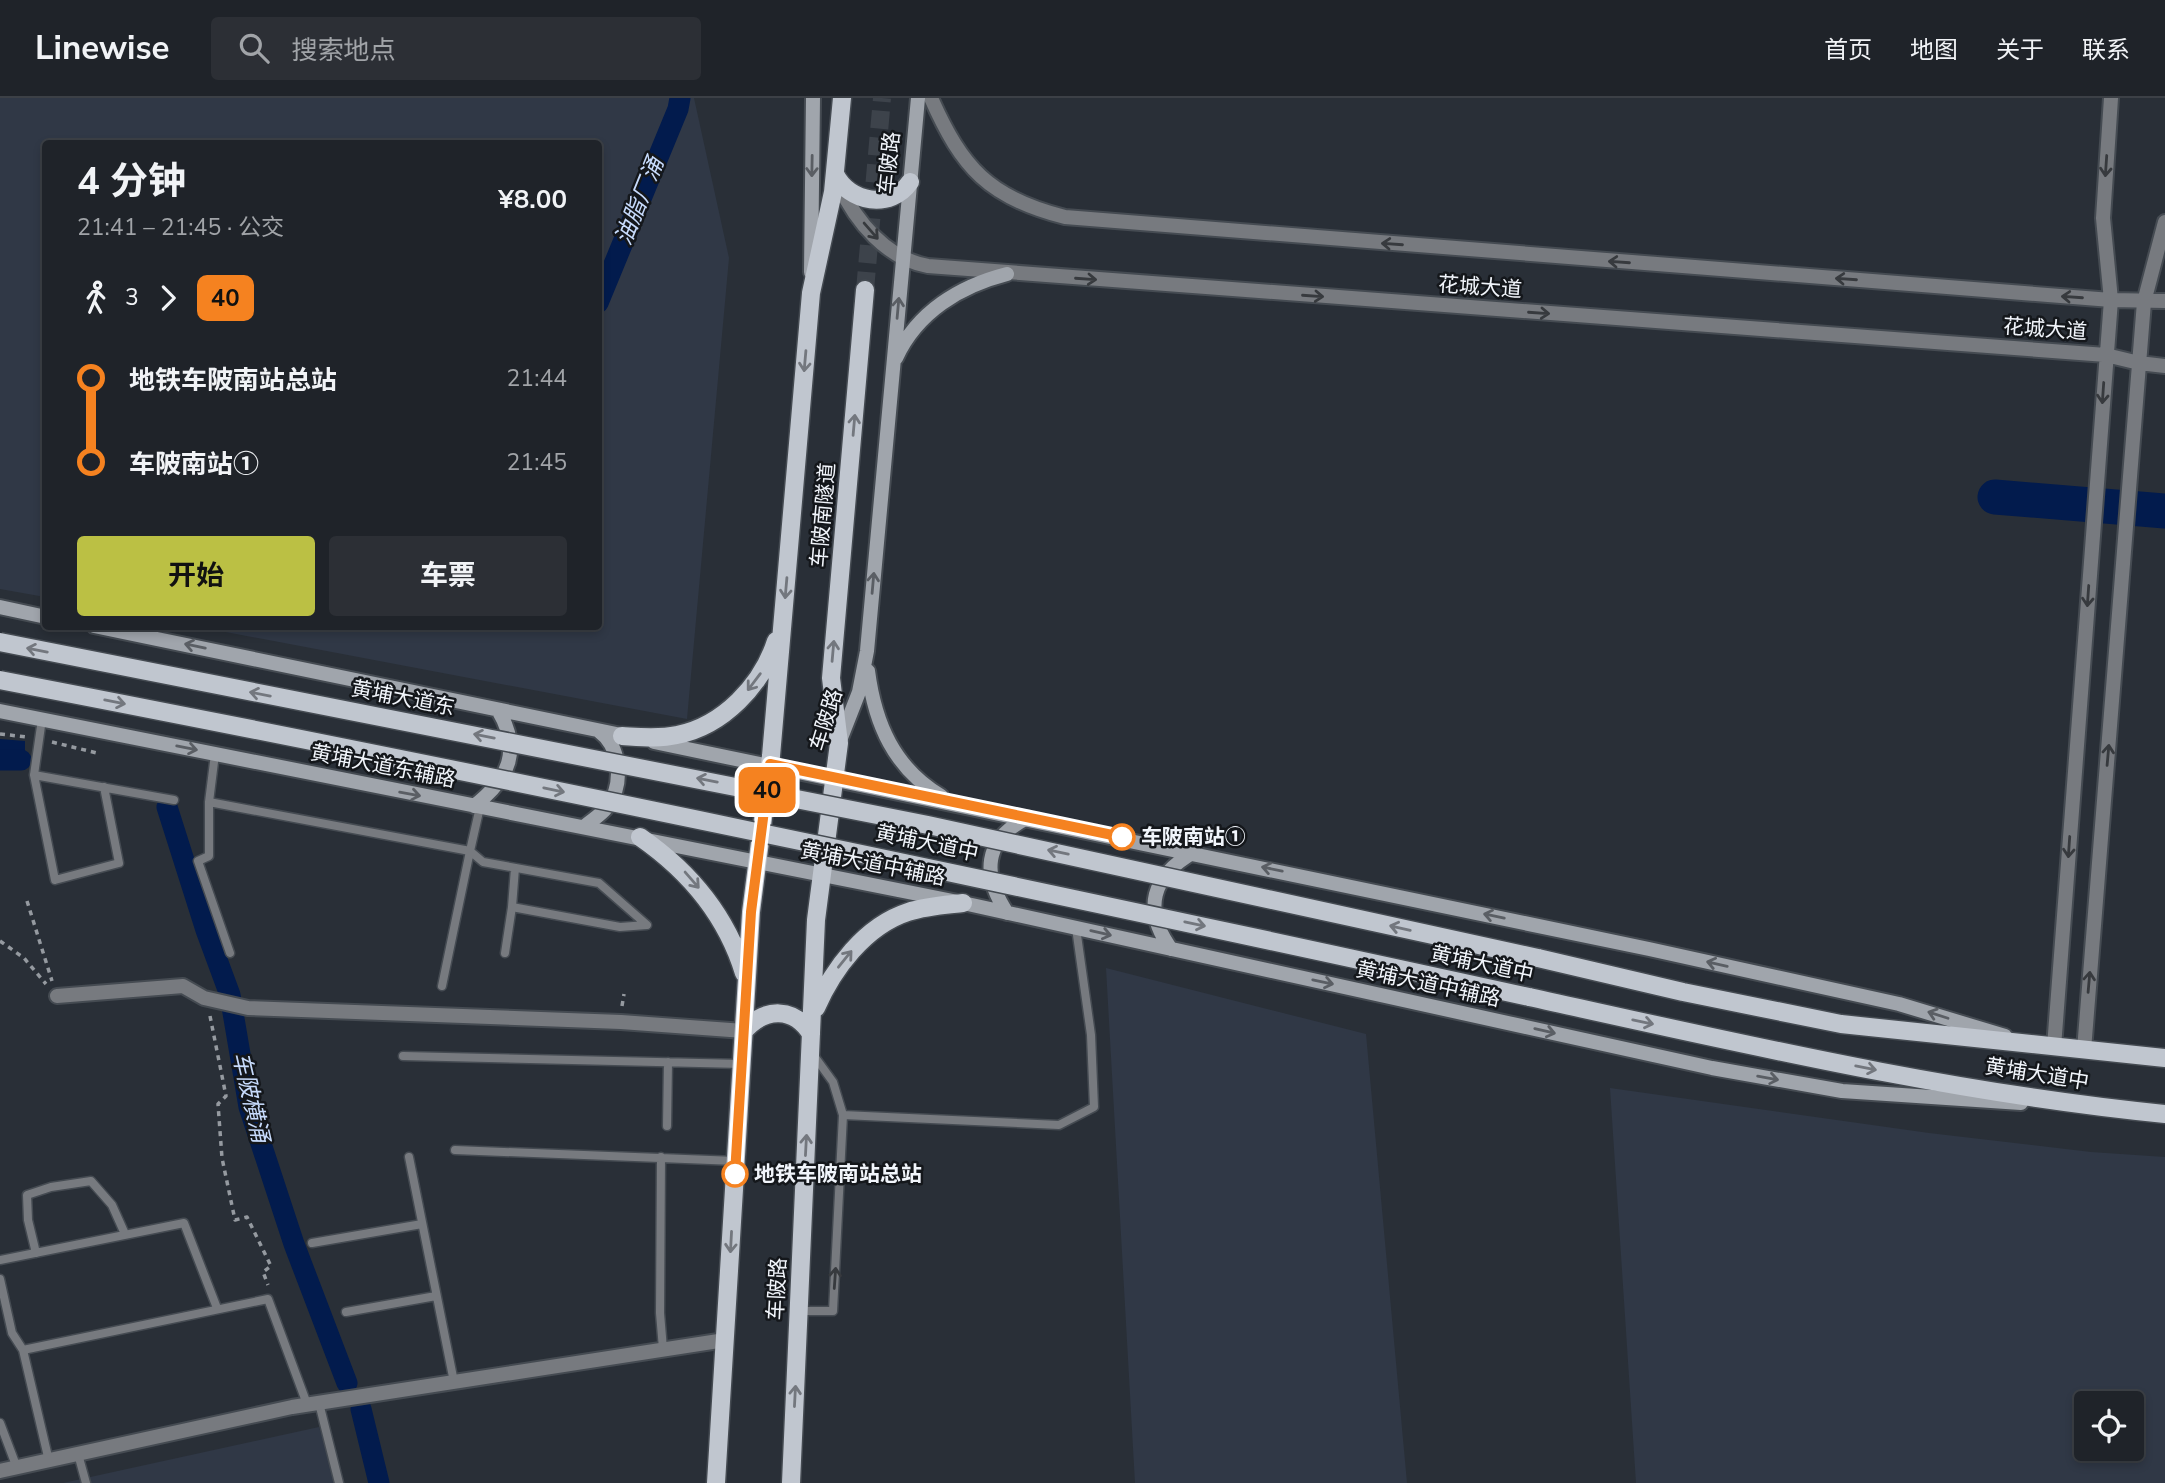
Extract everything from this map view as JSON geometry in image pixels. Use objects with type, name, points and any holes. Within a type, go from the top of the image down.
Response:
[{"type":"main road","points":[[716,1483],[747,982],[757,863],[770,764],[811,293],[813,98]]},
{"type":"main road","points":[[811,293],[827,228],[842,98]]},
{"type":"main road","name":"车陂路","points":[[791,1483],[820,875],[839,743],[859,692],[867,651],[918,98]]},
{"type":"main road","points":[[835,174],[850,192],[872,200],[893,196],[909,182]]},
{"type":"main road","points":[[892,366],[906,339],[940,304],[973,284],[1007,274]]},
{"type":"main road","name":"车陂南隧道","points":[[839,743],[831,678],[865,290]]},
{"type":"main road","points":[[0,607],[42,616]]},
{"type":"main road","points":[[622,736],[678,735],[704,727],[728,711],[762,671],[783,621]]},
{"type":"main road","points":[[113,630],[1194,852],[1887,1002],[2027,1043]]},
{"type":"main road","name":"黄埔大道东","points":[[0,642],[798,799]]},
{"type":"main road","points":[[867,651],[873,702],[886,740],[909,773],[951,802]]},
{"type":"main road","name":"黄埔大道中","points":[[0,680],[341,746],[792,839],[1873,1069],[2095,1106],[2165,1114]]},
{"type":"main road","points":[[477,806],[497,786],[508,766],[510,735],[498,710]]},
{"type":"main road","name":"黄埔大道东辅路","points":[[0,711],[640,837],[757,863]]},
{"type":"main road","points":[[585,826],[609,806],[616,783],[615,748],[610,739],[599,730]]},
{"type":"main road","name":"黄埔大道中","points":[[798,799],[1204,884],[1841,1024],[2165,1058]]},
{"type":"main road","points":[[1007,913],[992,886],[991,860],[1004,833],[1027,818]]},
{"type":"main road","points":[[640,837],[670,858],[707,898],[733,943],[747,982]]},
{"type":"main road","points":[[1171,949],[1157,924],[1156,893],[1160,881],[1170,867],[1194,852]]},
{"type":"main road","name":"黄埔大道中辅路","points":[[757,863],[963,903],[1772,1079],[1902,1096],[2095,1106]]},
{"type":"main road","points":[[744,1031],[759,1018],[778,1013],[797,1018],[811,1034],[837,969],[868,936],[907,912],[963,903]]},
{"type":"street","name":"花城大道","points":[[931,98],[953,138],[986,182],[1021,204],[1065,216],[2111,300],[2165,301]]},
{"type":"street","points":[[2054,1046],[2111,300],[2103,202],[2111,98]]},
{"type":"street","name":"花城大道","points":[[835,174],[843,193],[862,221],[884,246],[902,260],[928,267],[2106,355],[2165,366]]},
{"type":"street","points":[[2084,1050],[2144,302],[2165,222]]},
{"type":"street","points":[[57,996],[183,986],[204,998],[248,1008],[621,1022],[744,1031]]},
{"type":"street","points":[[0,1471],[313,1404],[725,1340]]},
{"type":"lane","points":[[42,719],[34,775],[55,880],[119,863],[104,787]]},
{"type":"lane","points":[[215,754],[209,802],[209,856],[198,860],[230,953]]},
{"type":"lane","points":[[34,775],[174,800]]},
{"type":"lane","points":[[209,802],[470,852],[483,862],[599,883],[647,925],[620,928],[512,907]]},
{"type":"lane","points":[[442,986],[477,806]]},
{"type":"lane","points":[[505,953],[515,868]]},
{"type":"lane","points":[[843,1115],[1059,1125],[1094,1107],[1091,1035],[1076,928]]},
{"type":"lane","points":[[798,1311],[833,1311],[843,1115],[833,1082],[811,1034]]},
{"type":"lane","points":[[403,1056],[742,1064]]},
{"type":"lane","points":[[667,1126],[668,1062]]},
{"type":"lane","points":[[455,1150],[736,1161]]},
{"type":"lane","points":[[409,1157],[454,1382]]},
{"type":"lane","points":[[661,1157],[660,1313],[663,1349]]},
{"type":"lane","points":[[36,1253],[28,1220],[27,1195],[51,1187],[91,1181],[112,1205],[125,1234]]},
{"type":"lane","points":[[0,1260],[184,1223],[217,1308]]},
{"type":"lane","points":[[312,1243],[422,1224]]},
{"type":"lane","points":[[0,1279],[12,1333],[23,1350],[49,1461]]},
{"type":"lane","points":[[346,1312],[436,1296]]},
{"type":"lane","points":[[23,1350],[268,1299],[313,1404],[339,1483]]},
{"type":"lane","points":[[0,1423],[17,1468]]},
{"type":"lane","points":[[78,1454],[86,1483]]},
{"type":"path","points":[[27,901],[57,996]]},
{"type":"path","points":[[0,941],[24,958],[57,996]]},
{"type":"path","points":[[204,998],[226,1096],[218,1104],[222,1158],[236,1220],[247,1217],[271,1266],[263,1272],[272,1295]]},
{"type":"shaded area","points":[[0,98],[694,98],[729,258],[687,719],[215,630],[602,630],[602,140],[42,140],[42,596],[0,589]]},
{"type":"shaded area","points":[[1106,968],[1366,1034],[1407,1483],[1135,1483]]},
{"type":"shaded area","points":[[1610,1088],[1929,1133],[2091,1152],[2165,1157],[2165,1483],[1636,1483]]},
{"type":"shaded area","points":[[319,1427],[338,1483],[63,1483]]},
{"type":"water","points":[[0,739],[25,741],[25,755],[0,755]]},
{"type":"waterway","name":"油脂厂涌","points":[[602,293],[678,109],[680,98]]},
{"type":"waterway","points":[[1995,497],[2165,511]]},
{"type":"waterway","name":"车陂横涌","points":[[0,760],[21,760]]},
{"type":"waterway","name":"车陂横涌","points":[[167,807],[206,930],[230,995],[249,1107],[294,1244],[347,1383]]},
{"type":"waterway","name":"车陂横涌","points":[[361,1409],[379,1483]]},
{"type":"tunnel","points":[[865,290],[882,98]]},
{"type":"bus line","name":"40","points":[[735,1174],[751,912],[770,764],[1122,837]]},
{"type":"place","name":"车陂南站①","points":[[1122,837]]},
{"type":"place","name":"地铁车陂南站总站","points":[[735,1174]]}]
